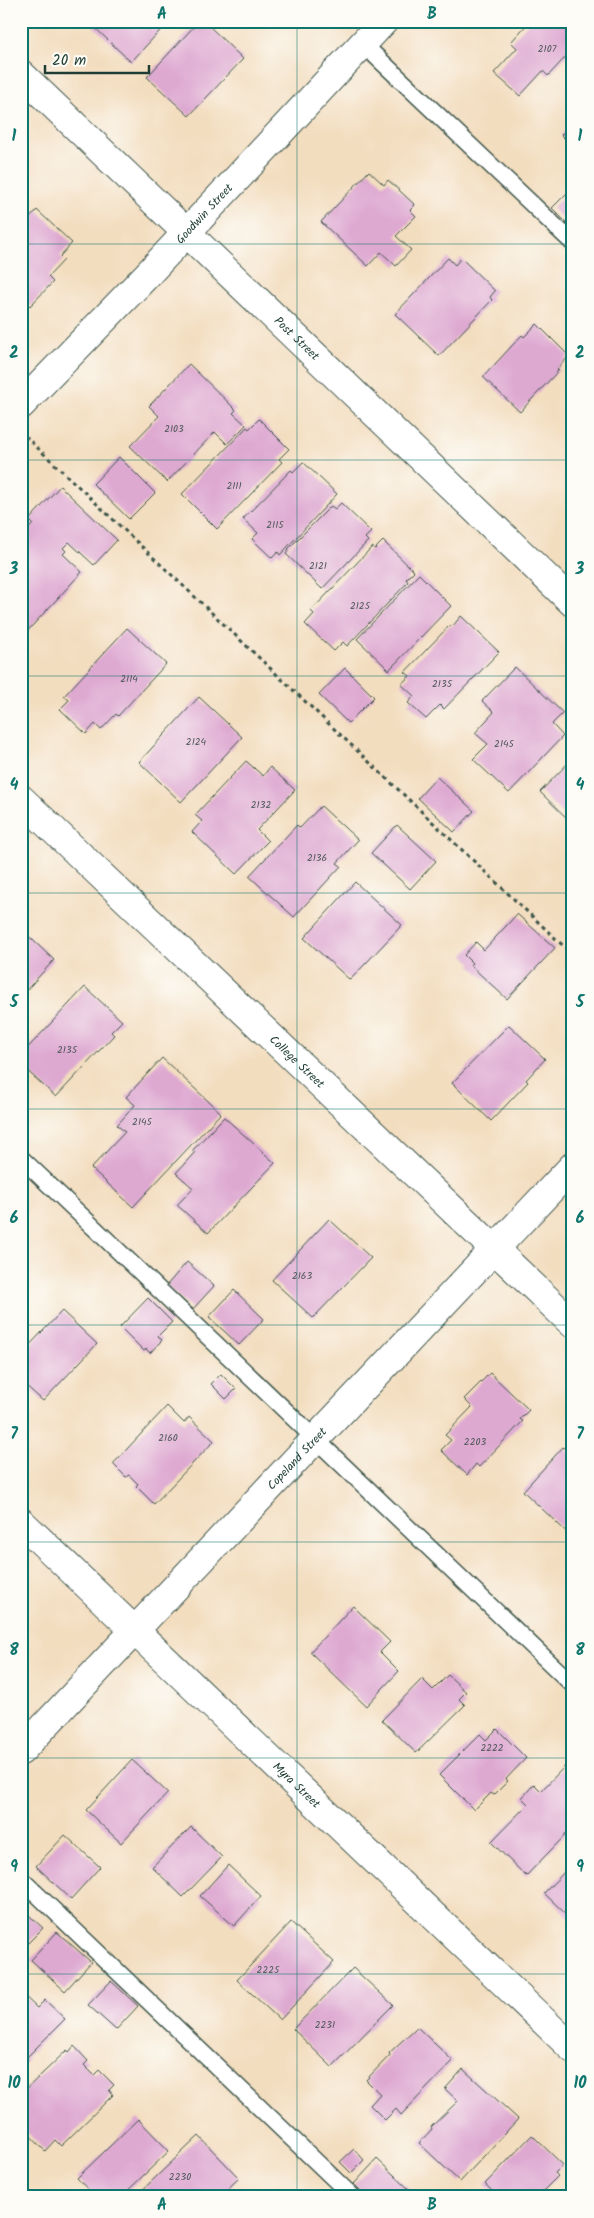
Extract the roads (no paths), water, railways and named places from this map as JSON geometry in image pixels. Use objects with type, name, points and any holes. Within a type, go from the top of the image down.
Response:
[{"type":"street","name":"Goodwin Street","points":[[21,405],[384,21]]},
{"type":"street","name":"Post Street","points":[[21,74],[573,604]]},
{"type":"street","name":"College Street","points":[[21,799],[573,1324]]},
{"type":"street","name":"Copeland Street","points":[[21,1752],[573,1166]]},
{"type":"street","name":"Myra Street","points":[[21,1522],[573,2049]]},
{"type":"lane","points":[[363,44],[573,243]]},
{"type":"lane","points":[[21,1158],[573,1685]]},
{"type":"lane","points":[[21,1879],[353,2197]]}]
